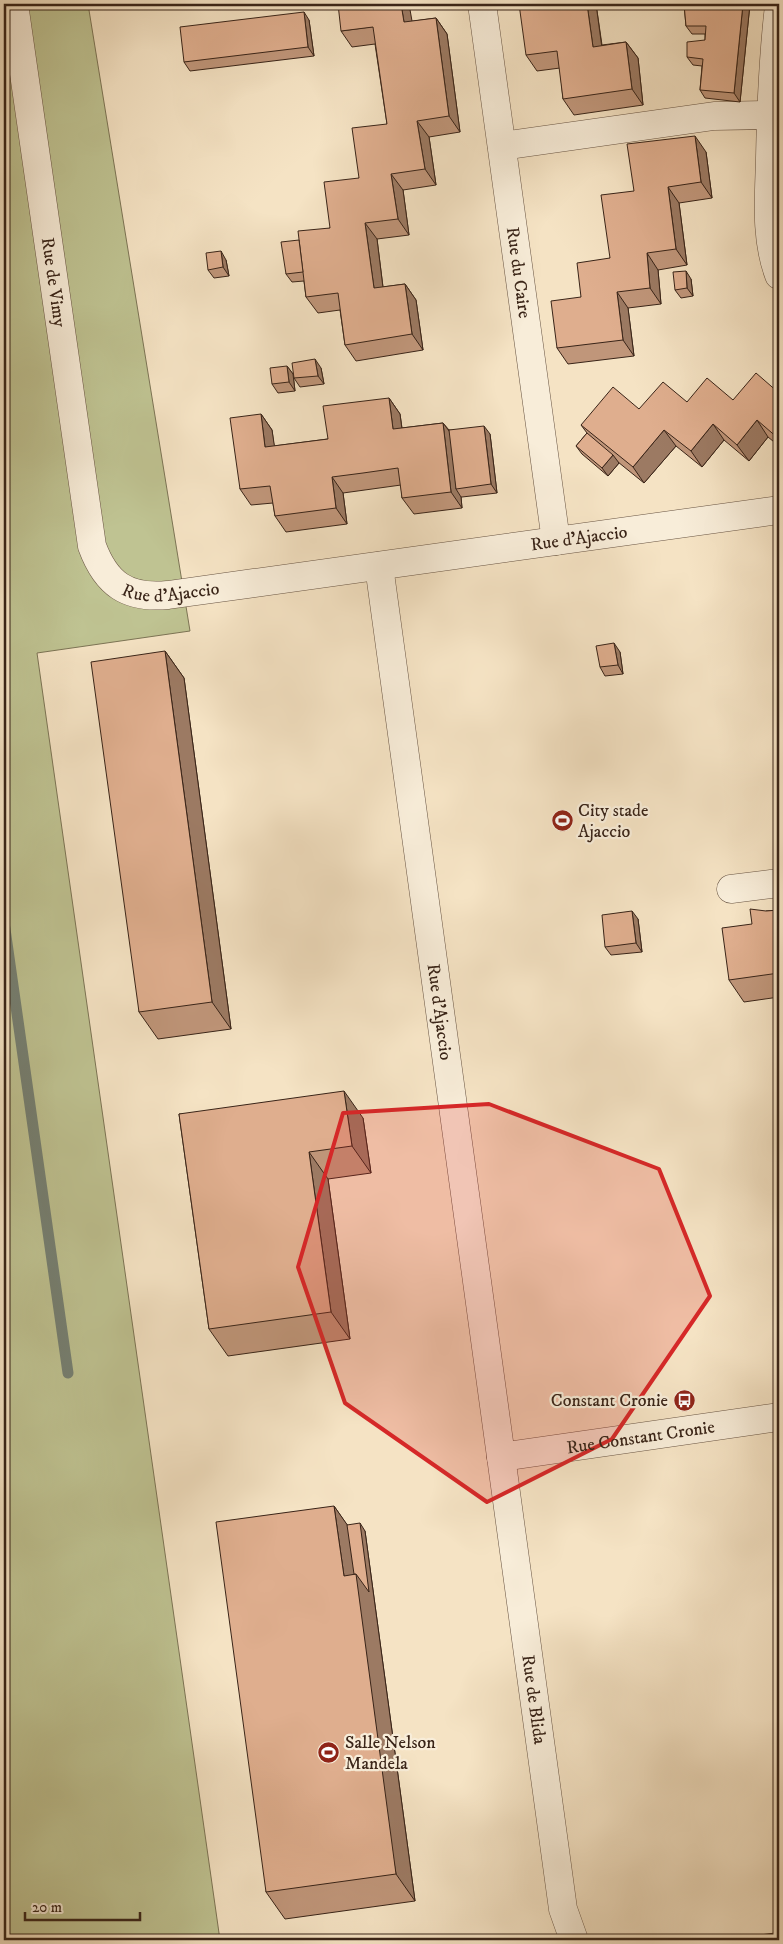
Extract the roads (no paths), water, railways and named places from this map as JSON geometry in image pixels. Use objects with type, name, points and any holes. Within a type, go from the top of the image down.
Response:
[{"type":"street","name":"Rue de Vimy","points":[[14,4],[89,531],[97,559]]},
{"type":"street","name":"Rue du Caire","points":[[482,4],[556,541]]},
{"type":"street","points":[[779,6],[773,58],[769,226],[774,260],[779,275]]},
{"type":"street","points":[[502,146],[714,116],[771,115]]},
{"type":"street","name":"Rue d'Ajaccio","points":[[97,559],[104,571],[116,584],[133,593],[154,597],[779,510]]},
{"type":"street","name":"Rue d'Ajaccio","points":[[379,566],[501,1457]]},
{"type":"street","points":[[731,890],[779,883]]},
{"type":"street","name":"Rue Constant Cronie","points":[[501,1457],[779,1417]]},
{"type":"street","name":"Rue de Blida","points":[[501,1457],[514,1539],[563,1909],[574,1940]]},
{"type":"waterway","points":[[4,922],[68,1373]]},
{"type":"place","name":"City stade Ajaccio","points":[[562,820]]},
{"type":"place","name":"Constant Cronie","points":[[684,1400]]},
{"type":"place","name":"Salle Nelson Mandela","points":[[329,1752]]}]
